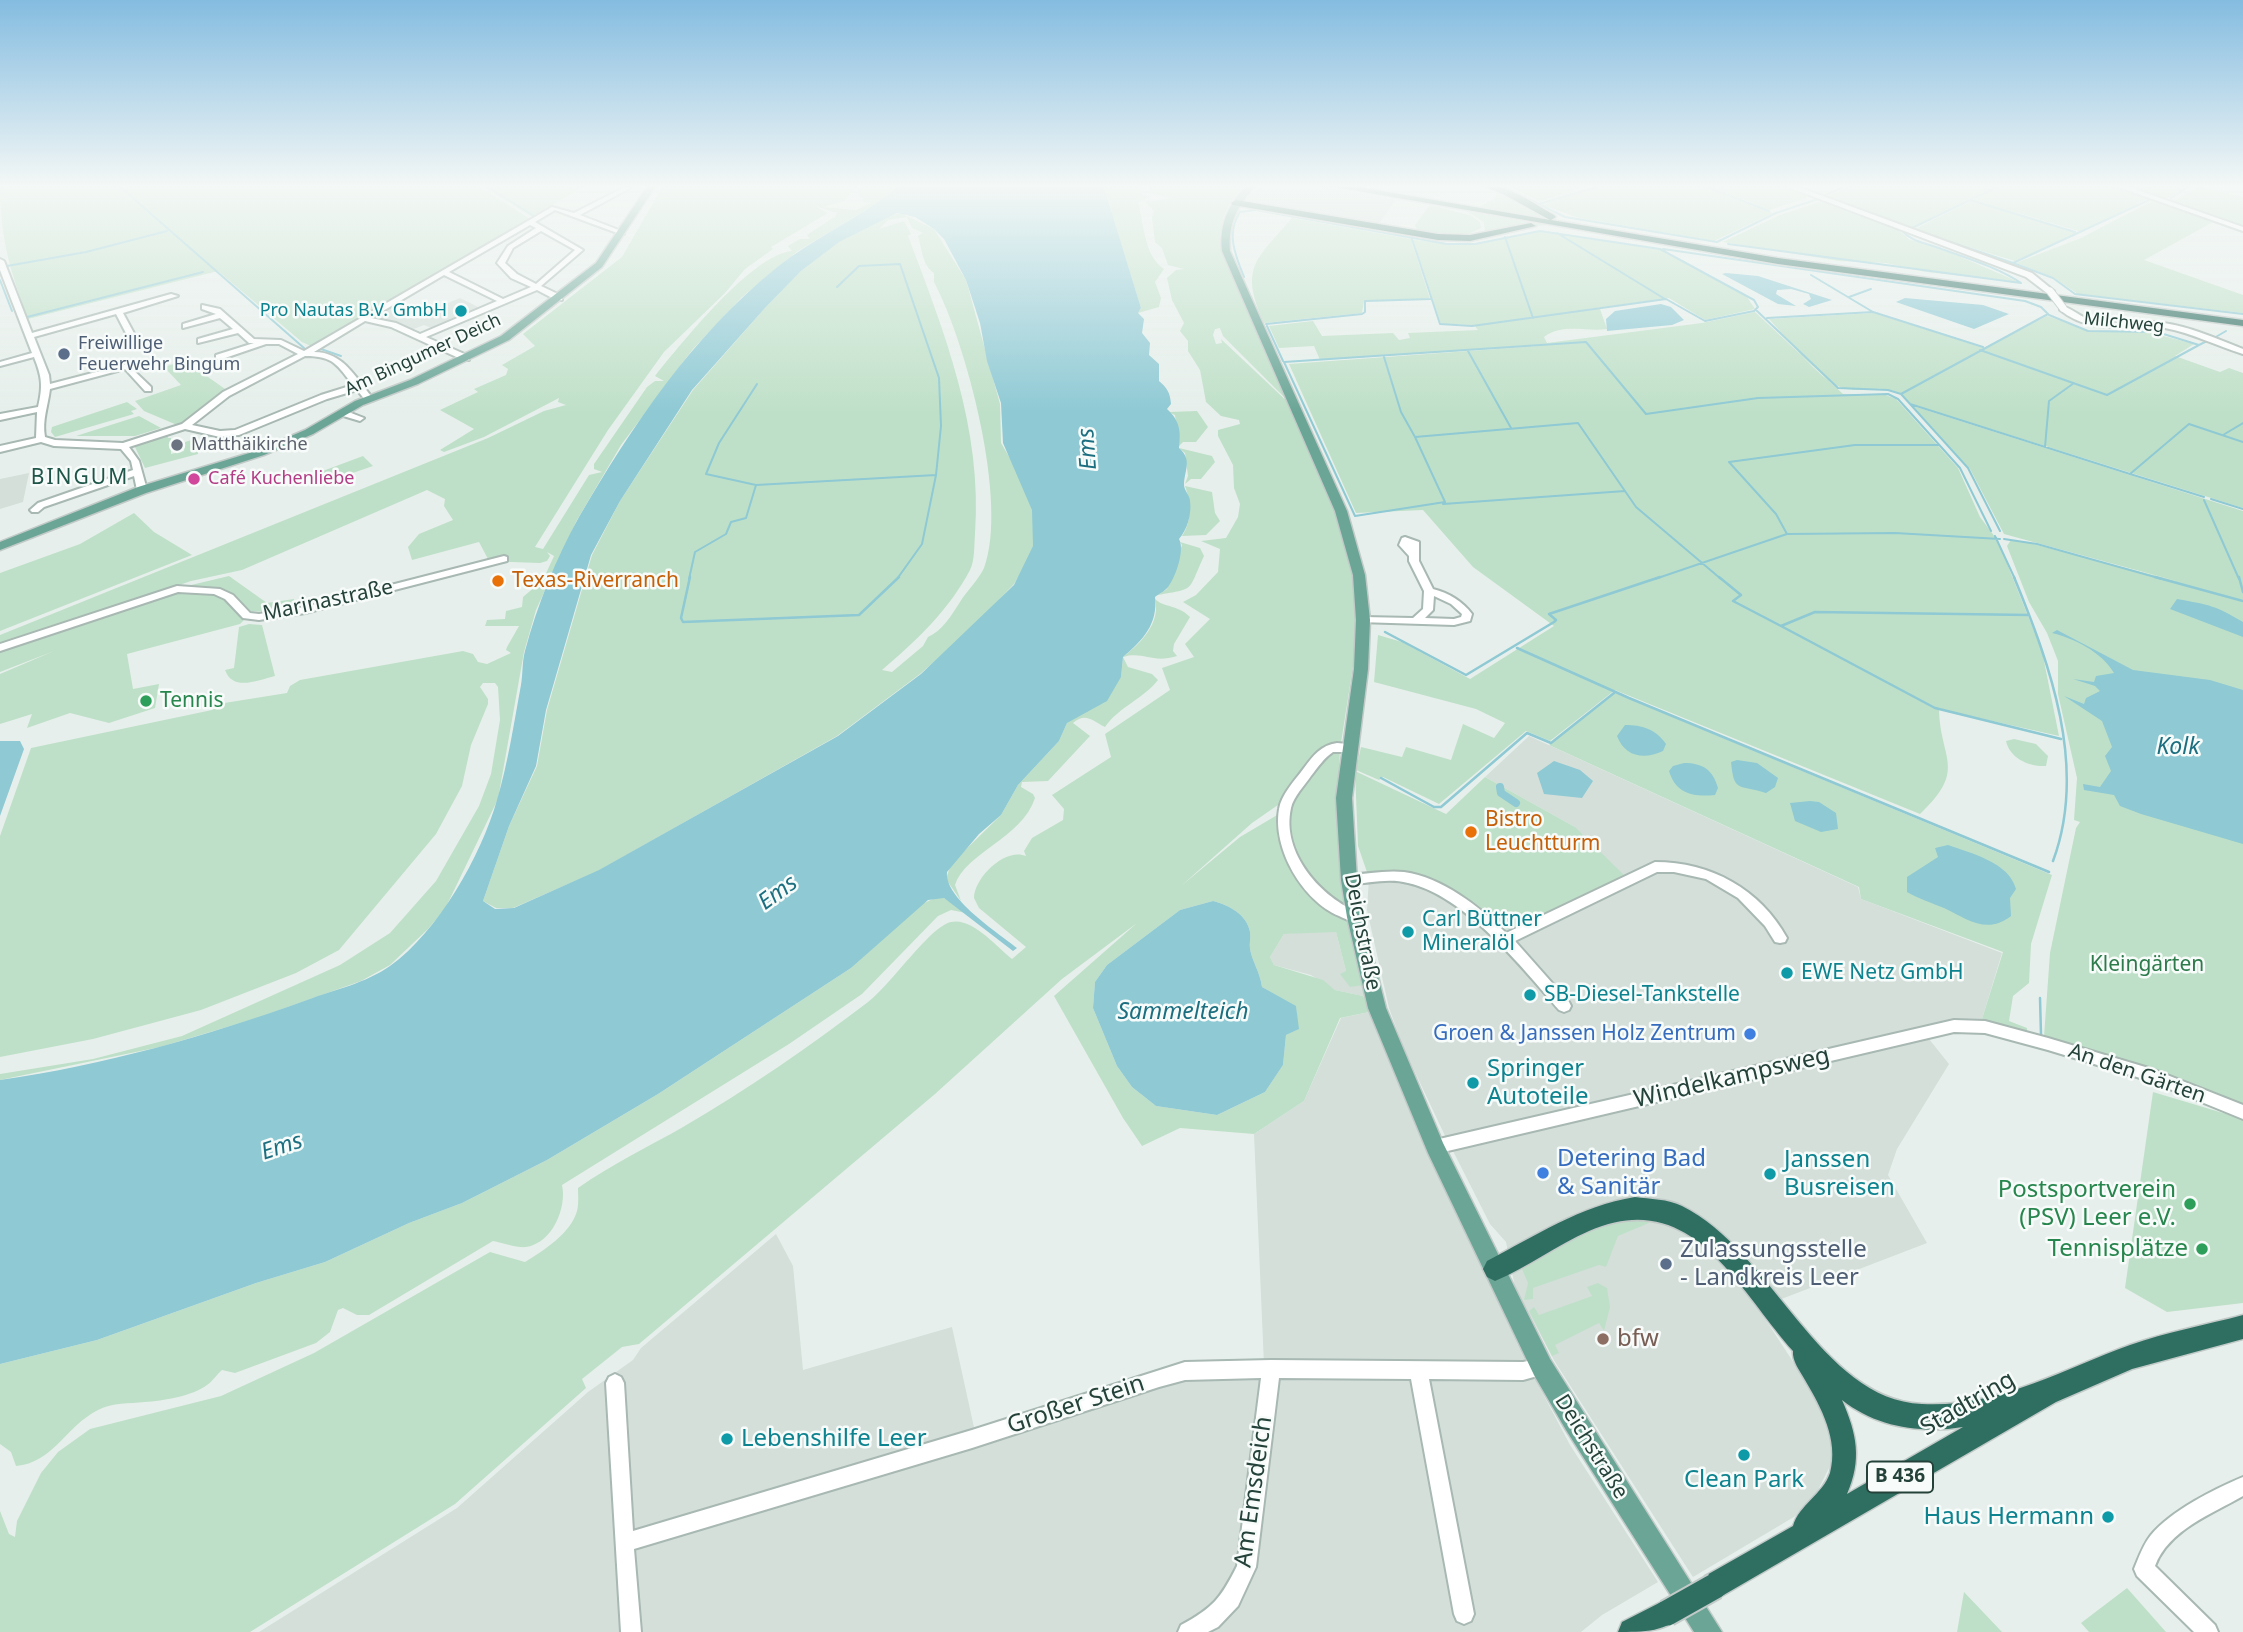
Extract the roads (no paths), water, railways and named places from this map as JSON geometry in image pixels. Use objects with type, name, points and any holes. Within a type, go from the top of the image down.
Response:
[{"type":"highway","points":[[1781,260],[1897,279],[2243,321]]},
{"type":"highway","points":[[1495,1269],[1569,1228],[1605,1214],[1637,1208],[1658,1210],[1683,1218],[1718,1241],[1791,1333],[1860,1397],[1880,1409],[1901,1415],[1958,1416],[2000,1408],[2047,1393]]},
{"type":"highway","name":"Stadtring","points":[[1632,1632],[2047,1393],[2131,1357],[2243,1327]]},
{"type":"highway","points":[[1791,1333],[1833,1409],[1845,1454],[1843,1473],[1835,1491],[1797,1535]]},
{"type":"main road","name":"Am Bingumer Deich","points":[[0,547],[142,490],[251,457],[309,432],[369,399],[466,358],[505,338],[559,298],[602,260]]},
{"type":"main road","name":"Deichstraße","points":[[1229,260],[1341,511],[1359,575],[1363,620],[1361,669],[1348,748],[1345,798],[1349,880],[1377,1008],[1434,1147],[1542,1367],[1574,1422],[1709,1632]]},
{"type":"street","points":[[0,449],[41,439],[54,443],[124,446],[184,426],[226,394],[304,354],[315,345],[365,319],[463,260]]},
{"type":"street","points":[[502,260],[507,272],[534,288],[559,298]]},
{"type":"street","points":[[420,337],[534,288],[568,260]]},
{"type":"street","name":"Milchweg","points":[[1989,260],[2029,275],[2050,291],[2071,316],[2085,323],[2168,327],[2243,352]]},
{"type":"street","points":[[0,261],[37,354],[47,387],[39,431],[41,439]]},
{"type":"street","points":[[443,272],[502,301]]},
{"type":"street","points":[[30,336],[174,296]]},
{"type":"street","points":[[205,307],[222,315],[252,341],[281,342],[304,354],[322,354],[336,359],[369,399]]},
{"type":"street","points":[[119,313],[132,337]]},
{"type":"street","points":[[186,326],[222,315]]},
{"type":"street","points":[[365,319],[393,325],[466,358]]},
{"type":"street","points":[[201,341],[238,330]]},
{"type":"street","points":[[219,357],[263,343]]},
{"type":"street","points":[[0,364],[37,354]]},
{"type":"street","points":[[47,387],[127,366],[148,389]]},
{"type":"street","points":[[184,426],[220,434],[236,433],[312,401],[357,387]]},
{"type":"street","points":[[0,417],[44,408]]},
{"type":"street","points":[[343,413],[360,418]]},
{"type":"street","points":[[124,446],[132,456],[142,490]]},
{"type":"street","points":[[35,510],[52,501],[137,472]]},
{"type":"street","points":[[1413,554],[1419,576],[1429,591],[1428,610],[1424,617],[1416,621]]},
{"type":"street","name":"Marinastraße","points":[[0,648],[177,589],[216,591],[229,597],[247,616],[259,617],[305,610],[504,559]]},
{"type":"street","points":[[1363,620],[1463,621],[1468,617],[1444,595],[1429,591]]},
{"type":"street","points":[[1348,748],[1332,748],[1322,753],[1285,807],[1286,830],[1294,860],[1313,890],[1338,911],[1355,917]]},
{"type":"street","points":[[1505,940],[1655,867],[1676,865],[1697,870],[1735,889],[1759,907],[1780,938]]},
{"type":"street","points":[[1349,880],[1412,878],[1478,913],[1564,1006]]},
{"type":"street","name":"Windelkampsweg","points":[[1434,1147],[1954,1026],[1985,1027],[2030,1039]]},
{"type":"street","name":"An den Gärten","points":[[2030,1039],[2152,1075],[2243,1112]]},
{"type":"street","name":"Großer Stein","points":[[624,1543],[972,1439],[1185,1371],[1523,1371],[1542,1367]]},
{"type":"street","name":"Am Emsdeich","points":[[1188,1632],[1211,1620],[1231,1599],[1246,1567],[1272,1369]]},
{"type":"street","points":[[1418,1369],[1464,1614]]},
{"type":"street","points":[[614,1383],[631,1632]]},
{"type":"street","points":[[2208,1632],[2144,1569],[2148,1551],[2164,1533],[2243,1486]]},
{"type":"water","name":"Ems","points":[[787,260],[815,260],[765,308],[692,390],[620,501],[591,555],[546,710],[536,766],[509,826],[483,901],[495,909],[514,908],[599,870],[838,736],[921,674],[1014,585],[1033,546],[1032,510],[1003,443],[1001,403],[987,361],[980,323],[966,280],[955,260],[1126,260],[1141,308],[1138,313],[1144,319],[1142,333],[1150,343],[1149,355],[1159,364],[1159,381],[1169,393],[1171,404],[1167,409],[1180,431],[1179,448],[1187,461],[1184,485],[1190,499],[1190,511],[1187,526],[1179,539],[1181,550],[1177,570],[1168,587],[1155,597],[1154,615],[1148,631],[1123,657],[1121,677],[1107,701],[1067,723],[1059,741],[1018,785],[1001,815],[979,834],[947,872],[948,882],[954,893],[973,914],[1017,948],[1013,951],[944,898],[928,900],[851,968],[658,1094],[547,1160],[462,1203],[409,1223],[325,1262],[256,1283],[97,1340],[0,1364],[0,1080],[117,1058],[232,1026],[360,982],[381,972],[425,934],[456,891],[490,822],[501,786],[530,634],[555,566],[579,517],[642,416],[690,353],[745,295]]},
{"type":"water","points":[[1722,274],[1758,276],[1832,300],[1809,307],[1803,304],[1811,299],[1809,294],[1791,289],[1777,290],[1776,294],[1796,306],[1778,304]]},
{"type":"water","points":[[1905,298],[1983,305],[2009,314],[1974,329],[1896,302]]},
{"type":"water","points":[[1661,304],[1671,307],[1684,320],[1672,325],[1607,331],[1606,319],[1615,311]]},
{"type":"water","points":[[2177,599],[2212,606],[2243,622],[2243,637],[2170,609]]},
{"type":"water","name":"Kolk","points":[[2057,630],[2133,670],[2210,680],[2243,690],[2243,844],[2141,814],[2120,806],[2114,795],[2084,790],[2083,784],[2100,787],[2111,771],[2105,756],[2112,747],[2102,721],[2064,696],[2084,704],[2086,698],[2100,691],[2095,686],[2073,679],[2094,682],[2096,676],[2114,673],[2109,665],[2086,647],[2052,633]]},
{"type":"water","points":[[1625,725],[1653,731],[1666,744],[1663,751],[1642,756],[1630,752],[1617,736]]},
{"type":"water","points":[[0,741],[20,741],[24,749],[0,816]]},
{"type":"water","points":[[1737,760],[1757,763],[1778,778],[1775,787],[1766,793],[1739,786],[1734,779],[1731,762]]},
{"type":"water","points":[[1554,761],[1580,770],[1593,781],[1582,798],[1544,794],[1537,773]]},
{"type":"water","points":[[1697,764],[1710,772],[1718,788],[1715,795],[1693,794],[1676,785],[1669,771],[1673,766]]},
{"type":"water","points":[[1819,802],[1836,813],[1838,829],[1821,832],[1795,821],[1790,803]]},
{"type":"water","points":[[1948,845],[1988,860],[2006,872],[2016,889],[2010,898],[2011,916],[2002,922],[1985,925],[1907,892],[1907,877],[1938,857],[1935,848]]},
{"type":"water","name":"Sammelteich","points":[[1213,901],[1231,908],[1245,920],[1250,932],[1251,953],[1262,987],[1296,1006],[1299,1029],[1286,1035],[1283,1065],[1265,1092],[1217,1115],[1156,1106],[1132,1087],[1117,1066],[1093,1008],[1095,982],[1107,965],[1180,910]]},
{"type":"waterway","points":[[7,266],[40,260]]},
{"type":"waterway","points":[[204,260],[304,348]]},
{"type":"waterway","points":[[1238,260],[1244,277]]},
{"type":"waterway","points":[[1419,260],[1440,324],[1472,326],[1533,318]]},
{"type":"waterway","points":[[1513,260],[1533,318]]},
{"type":"waterway","points":[[1601,260],[1665,299]]},
{"type":"waterway","points":[[1533,318],[1666,299],[1705,321],[1754,311],[1758,307],[1754,300],[1681,260]]},
{"type":"waterway","points":[[1741,260],[2025,301],[2041,307],[2048,314],[1981,350]]},
{"type":"waterway","points":[[1849,260],[2021,283],[1973,260]]},
{"type":"waterway","points":[[2005,260],[2013,263]]},
{"type":"waterway","points":[[2013,263],[2019,260]]},
{"type":"waterway","points":[[2013,263],[2053,278],[2075,294],[2243,314]]},
{"type":"waterway","points":[[837,287],[859,266],[900,264],[939,378],[941,426],[936,475]]},
{"type":"waterway","points":[[27,317],[203,272]]},
{"type":"waterway","points":[[1811,275],[1873,312]]},
{"type":"waterway","points":[[0,280],[12,311]]},
{"type":"waterway","points":[[1849,297],[1871,289]]},
{"type":"waterway","points":[[1266,324],[1362,314],[1365,312],[1365,301],[1431,299]]},
{"type":"waterway","points":[[1756,310],[1838,388],[1888,390],[1901,394]]},
{"type":"waterway","points":[[1767,318],[1873,312]]},
{"type":"waterway","points":[[1873,312],[1983,347]]},
{"type":"waterway","points":[[2049,315],[2088,331],[2157,332],[2199,345]]},
{"type":"waterway","points":[[1267,326],[1283,361]]},
{"type":"waterway","points":[[2214,338],[2226,331]]},
{"type":"waterway","points":[[2199,345],[2207,341],[2243,354]]},
{"type":"waterway","points":[[1415,437],[1445,502],[1355,516],[1284,362],[1586,342],[1646,414],[1758,398],[1888,394],[1898,399],[1960,468],[1991,531]]},
{"type":"waterway","points":[[2074,383],[2107,395],[2199,345]]},
{"type":"waterway","points":[[318,348],[341,356]]},
{"type":"waterway","points":[[1901,394],[1981,350]]},
{"type":"waterway","points":[[1981,350],[2074,383]]},
{"type":"waterway","points":[[1468,351],[1511,428]]},
{"type":"waterway","points":[[1384,357],[1401,412],[1415,437]]},
{"type":"waterway","points":[[2045,447],[2049,401],[2074,383]]},
{"type":"waterway","points":[[756,485],[706,474],[719,443],[757,384]]},
{"type":"waterway","points":[[1901,394],[1910,404]]},
{"type":"waterway","points":[[1910,404],[2045,447]]},
{"type":"waterway","points":[[1910,404],[1968,468],[2000,531]]},
{"type":"waterway","points":[[1415,437],[1578,423],[1625,491]]},
{"type":"waterway","points":[[2223,435],[2243,423]]},
{"type":"waterway","points":[[2130,474],[2189,424],[2243,442]]},
{"type":"waterway","points":[[1787,534],[1776,514],[1729,462],[1855,445],[1938,445]]},
{"type":"waterway","points":[[2045,447],[2130,474]]},
{"type":"waterway","points":[[2130,474],[2204,497]]},
{"type":"waterway","points":[[756,485],[936,475]]},
{"type":"waterway","points":[[897,579],[922,544],[936,475]]},
{"type":"waterway","points":[[689,579],[695,552],[726,534],[731,522],[746,518],[756,485]]},
{"type":"waterway","points":[[1443,504],[1625,491]]},
{"type":"waterway","points":[[1625,491],[1636,507],[1702,563]]},
{"type":"waterway","points":[[2211,499],[2243,509]]},
{"type":"waterway","points":[[2204,500],[2239,579]]},
{"type":"waterway","points":[[1787,534],[1895,533],[1996,539]]},
{"type":"waterway","points":[[1702,563],[1787,534]]},
{"type":"waterway","points":[[1996,539],[2015,579]]},
{"type":"waterway","points":[[2004,539],[2037,544],[2162,579]]},
{"type":"waterway","points":[[1655,579],[1702,563]]},
{"type":"waterway","points":[[1702,563],[1721,579]]},
{"type":"waterway","points":[[690,577],[681,618],[683,622],[859,615],[897,579]]},
{"type":"waterway","points":[[1385,632],[1466,675],[1554,622],[1556,620],[1549,614],[1660,577]]},
{"type":"waterway","points":[[1719,577],[1741,595],[1733,601],[1781,626]]},
{"type":"waterway","points":[[2014,577],[2029,615]]},
{"type":"waterway","points":[[2155,577],[2243,601]]},
{"type":"waterway","points":[[2239,577],[2243,592]]},
{"type":"waterway","points":[[1781,626],[1815,612],[2029,615]]},
{"type":"waterway","points":[[2029,615],[2051,681],[2066,753],[2067,789],[2063,825],[2053,861]]},
{"type":"waterway","points":[[1781,626],[1935,708],[2061,739]]},
{"type":"waterway","points":[[1517,648],[1629,698],[2049,872]]},
{"type":"waterway","points":[[1381,778],[1434,807],[1441,807],[1527,733],[1551,743],[1614,693]]},
{"type":"waterway","points":[[1500,787],[1501,793],[1516,803]]},
{"type":"waterway","points":[[2040,998],[2041,1035]]},
{"type":"place","name":"Pro Nautas B.V. GmbH","points":[[461,311]]},
{"type":"place","name":"Freiwillige Feuerwehr Bingum","points":[[64,354]]},
{"type":"place","name":"Matthäikirche","points":[[177,445]]},
{"type":"place","name":"Café Kuchenliebe","points":[[194,479]]},
{"type":"place","name":"Texas-Riverranch","points":[[498,581]]},
{"type":"place","name":"Tennis","points":[[146,701]]},
{"type":"place","name":"Bistro Leuchtturm","points":[[1471,832]]},
{"type":"place","name":"Carl Büttner Mineralöl","points":[[1408,932]]},
{"type":"place","name":"EWE Netz GmbH","points":[[1787,973]]},
{"type":"place","name":"SB-Diesel-Tankstelle","points":[[1530,995]]},
{"type":"place","name":"Groen & Janssen Holz Zentrum","points":[[1750,1034]]},
{"type":"place","name":"Springer Autoteile","points":[[1473,1083]]},
{"type":"place","name":"Detering Bad & Sanitär","points":[[1543,1173]]},
{"type":"place","name":"Janssen Busreisen","points":[[1770,1174]]},
{"type":"place","name":"Postsportverein (PSV) Leer e.V.","points":[[2190,1204]]},
{"type":"place","name":"Tennisplätze","points":[[2202,1249]]},
{"type":"place","name":"Zulassungsstelle - Landkreis Leer","points":[[1666,1264]]},
{"type":"place","name":"bfw","points":[[1603,1339]]},
{"type":"place","name":"Lebenshilfe Leer","points":[[727,1439]]},
{"type":"place","name":"Clean Park","points":[[1744,1455]]},
{"type":"place","name":"Haus Hermann","points":[[2108,1517]]},
{"type":"district","name":"BINGUM","points":[[80,478]]},
{"type":"park label","name":"Kleingärten","points":[[2147,965]]}]
